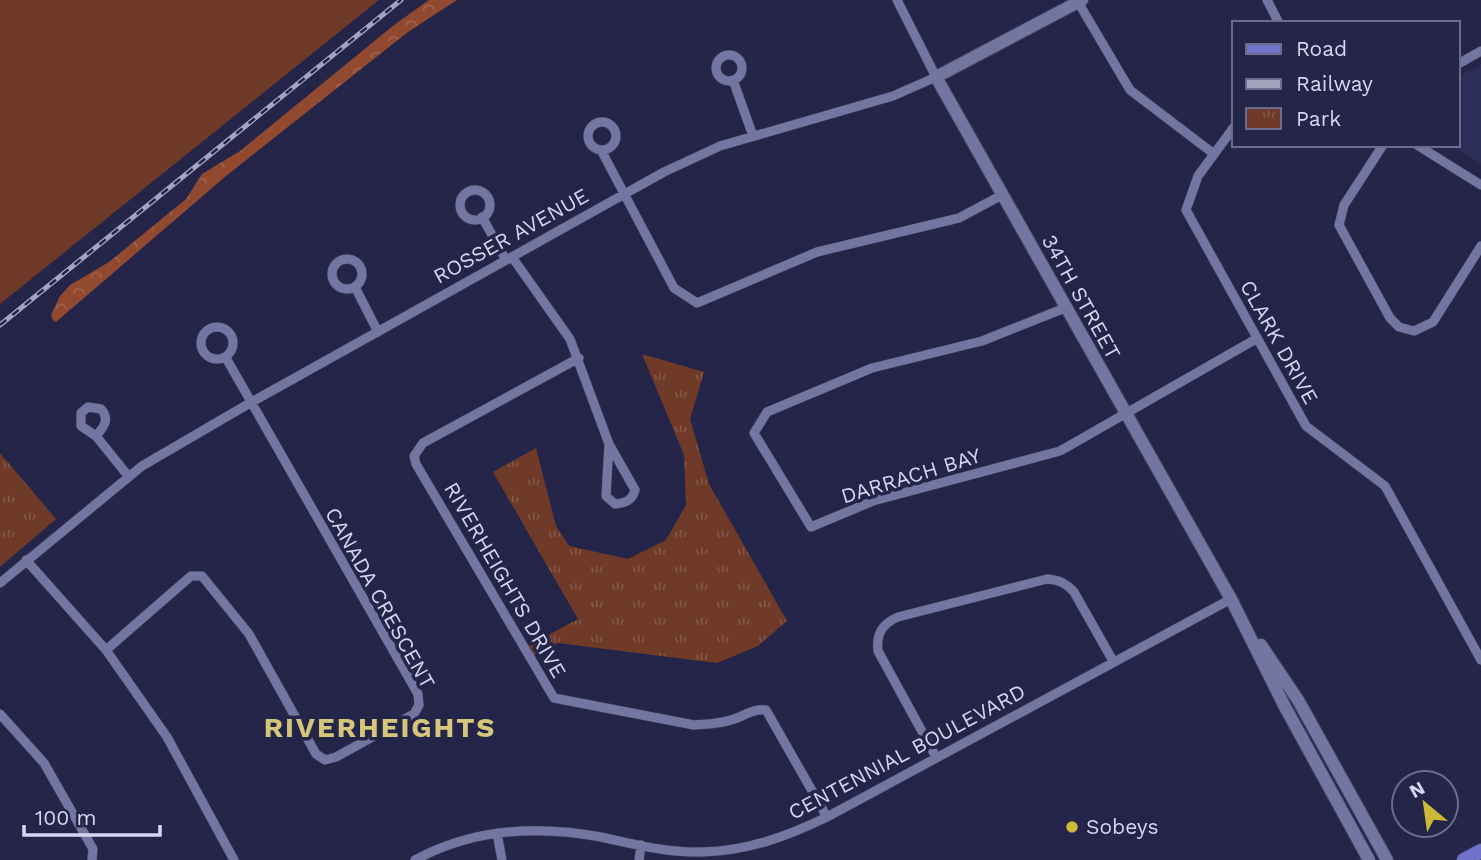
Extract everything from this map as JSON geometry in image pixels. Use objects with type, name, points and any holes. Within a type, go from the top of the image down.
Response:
[{"type":"main road","points":[[1464,860],[1481,851]]},
{"type":"street","name":"34TH STREET","points":[[897,0],[936,77],[1234,605],[1295,725],[1369,860]]},
{"type":"street","points":[[1267,0],[1278,21]]},
{"type":"street","name":"ROSSER AVENUE","points":[[0,583],[129,477],[250,402],[695,157],[752,136],[893,96],[936,77],[1080,1]]},
{"type":"street","points":[[1080,1],[1130,90],[1214,154]]},
{"type":"street","points":[[1460,63],[1481,51]]},
{"type":"street","points":[[733,80],[752,136]]},
{"type":"street","name":"CLARK DRIVE","points":[[1232,130],[1198,176],[1186,210],[1306,426],[1385,486],[1481,660]]},
{"type":"street","points":[[1382,147],[1344,205],[1339,226],[1390,318],[1399,327],[1415,331],[1433,321],[1481,246]]},
{"type":"street","points":[[1420,147],[1481,185]]},
{"type":"street","points":[[601,150],[674,288],[697,303],[817,252],[958,218],[1002,195]]},
{"type":"street","points":[[482,218],[509,259],[556,318],[579,358],[609,444],[635,490],[629,500],[622,503],[615,504],[606,496],[609,444]]},
{"type":"street","points":[[355,287],[379,331]]},
{"type":"street","name":"DARRACH BAY","points":[[1065,308],[982,341],[872,368],[767,412],[754,433],[811,527],[873,501],[1060,451],[1125,414]]},
{"type":"street","points":[[1125,414],[1256,339]]},
{"type":"street","points":[[226,358],[250,402]]},
{"type":"street","name":"RIVERHEIGHTS DRIVE","points":[[579,358],[423,443],[414,456],[416,464],[554,698],[694,725],[732,720],[758,709],[766,710],[827,817]]},
{"type":"street","name":"CANADA CRESCENT","points":[[106,650],[191,576],[202,576],[249,634],[316,754],[325,760],[337,757],[414,714],[419,705],[418,694],[250,402]]},
{"type":"street","points":[[96,436],[129,477]]},
{"type":"street","points":[[26,560],[106,650],[167,737],[234,860]]},
{"type":"street","points":[[936,757],[878,651],[877,642],[887,622],[1047,579],[1056,580],[1074,592],[1113,661]]},
{"type":"street","name":"34TH STREET","points":[[1234,605],[1308,718],[1387,860]]},
{"type":"street","name":"CENTENNIAL BOULEVARD","points":[[415,860],[461,841],[497,833],[544,830],[674,851],[726,851],[757,846],[792,834],[827,817],[1113,661],[1234,605]]},
{"type":"street","points":[[0,714],[44,763],[93,849],[92,860]]},
{"type":"street","points":[[1295,725],[1308,718]]},
{"type":"street","points":[[497,833],[502,860]]},
{"type":"street","points":[[639,860],[641,845]]},
{"type":"shaded area","points":[[1481,64],[1481,165],[1454,147],[1460,147],[1460,76]]},
{"type":"green space","points":[[0,0],[379,0],[0,304]]},
{"type":"green space","points":[[429,0],[457,0],[408,32],[226,176],[56,322],[53,320],[51,315],[60,296],[70,285],[109,262],[186,199],[202,174],[240,151],[394,25]]},
{"type":"green space","points":[[642,354],[704,372],[690,419],[709,484],[787,621],[758,646],[717,663],[558,643],[531,657],[526,647],[578,619],[493,472],[536,448],[556,526],[569,546],[628,559],[666,540],[686,505],[684,455]]},
{"type":"green space","points":[[0,453],[56,519],[0,567]]},
{"type":"railway","points":[[0,325],[401,0]]},
{"type":"place","name":"Sobeys","points":[[1072,827]]},
{"type":"district","name":"RIVERHEIGHTS","points":[[380,727]]}]
